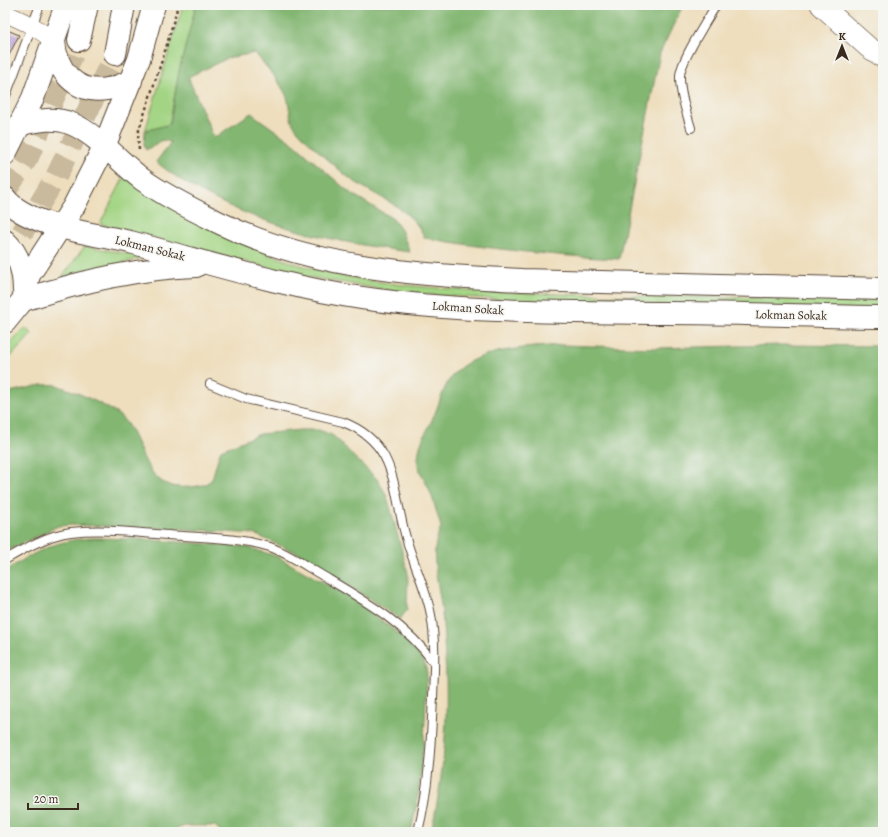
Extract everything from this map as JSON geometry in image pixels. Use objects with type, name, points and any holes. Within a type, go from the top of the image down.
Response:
[{"type":"main road","points":[[5,154],[14,130],[54,41],[66,5]]},
{"type":"main road","points":[[79,40],[87,5]]},
{"type":"main road","points":[[115,54],[124,5]]},
{"type":"main road","points":[[5,322],[23,300],[29,275],[108,151],[131,82],[154,5]]},
{"type":"main road","points":[[54,41],[60,66],[76,84],[85,88],[105,89],[131,82]]},
{"type":"main road","points":[[14,130],[39,120],[66,122],[85,131],[156,189],[221,224],[258,239],[300,253],[357,265],[471,278],[883,289]]},
{"type":"main road","name":"Lokman Sokak","points":[[5,198],[13,206],[29,216],[61,227],[105,236],[330,292],[418,304],[533,312],[883,317]]},
{"type":"main road","points":[[5,241],[18,258],[24,288],[23,300]]},
{"type":"main road","points":[[23,300],[112,275],[171,267],[219,265]]},
{"type":"street","points":[[821,5],[868,47],[883,57]]},
{"type":"street","points":[[5,12],[33,26],[54,41]]},
{"type":"lane","points":[[5,98],[40,5]]},
{"type":"lane","points":[[692,128],[682,96],[679,75],[694,42],[716,5]]},
{"type":"lane","points":[[210,384],[246,399],[343,422],[366,433],[380,447],[389,467],[405,534],[431,615],[434,664],[428,783],[418,832]]},
{"type":"lane","points":[[5,560],[42,541],[71,532],[123,532],[227,539],[257,543],[288,556],[371,605],[422,646],[434,664]]},
{"type":"path","points":[[142,154],[138,143],[139,130],[166,48],[178,5]]},
{"type":"green space","points":[[183,5],[196,5],[179,71],[169,126],[145,131]]},
{"type":"green space","points":[[196,5],[683,5],[660,53],[619,259],[522,252],[425,238],[418,226],[410,217],[388,201],[343,173],[302,136],[293,124],[288,100],[284,91],[255,53],[228,58],[188,77],[214,138],[251,113],[294,144],[349,192],[393,219],[401,230],[410,252],[343,241],[310,234],[277,224],[245,213],[214,199],[184,182],[156,162],[171,142],[162,140],[146,150],[144,145],[145,131],[170,124],[179,71]]},
{"type":"green space","points":[[124,177],[243,243],[285,260],[344,276],[436,288],[529,293],[618,296],[883,300],[883,310],[521,301],[405,293],[302,276],[100,224]]},
{"type":"green space","points":[[85,246],[146,257],[62,277]]},
{"type":"green space","points":[[25,328],[32,334],[5,363],[5,349]]},
{"type":"green space","points":[[561,345],[655,348],[782,345],[883,346],[883,832],[431,832],[442,768],[446,723],[446,679],[443,620],[435,562],[436,545],[441,527],[431,494],[420,470],[418,455],[424,437],[446,386],[452,376],[462,367],[474,360],[502,351]]},
{"type":"green space","points":[[41,385],[63,387],[91,399],[118,415],[130,429],[147,464],[154,474],[162,482],[174,486],[190,487],[207,483],[212,479],[221,450],[260,434],[300,430],[319,430],[332,435],[377,479],[387,496],[408,573],[407,610],[400,619],[302,555],[254,534],[188,529],[72,525],[58,526],[5,552],[5,393]]},
{"type":"green space","points":[[93,538],[139,539],[246,547],[276,556],[351,598],[402,636],[424,661],[427,673],[421,773],[411,832],[221,832],[215,826],[185,826],[166,832],[5,832],[5,571],[37,552],[57,544]]},
{"type":"building","points":[[5,29],[19,35],[8,57],[5,56]]},
{"type":"tunnel","points":[[5,192],[28,157],[79,40]]},
{"type":"tunnel","points":[[5,261],[56,177],[115,54]]}]
